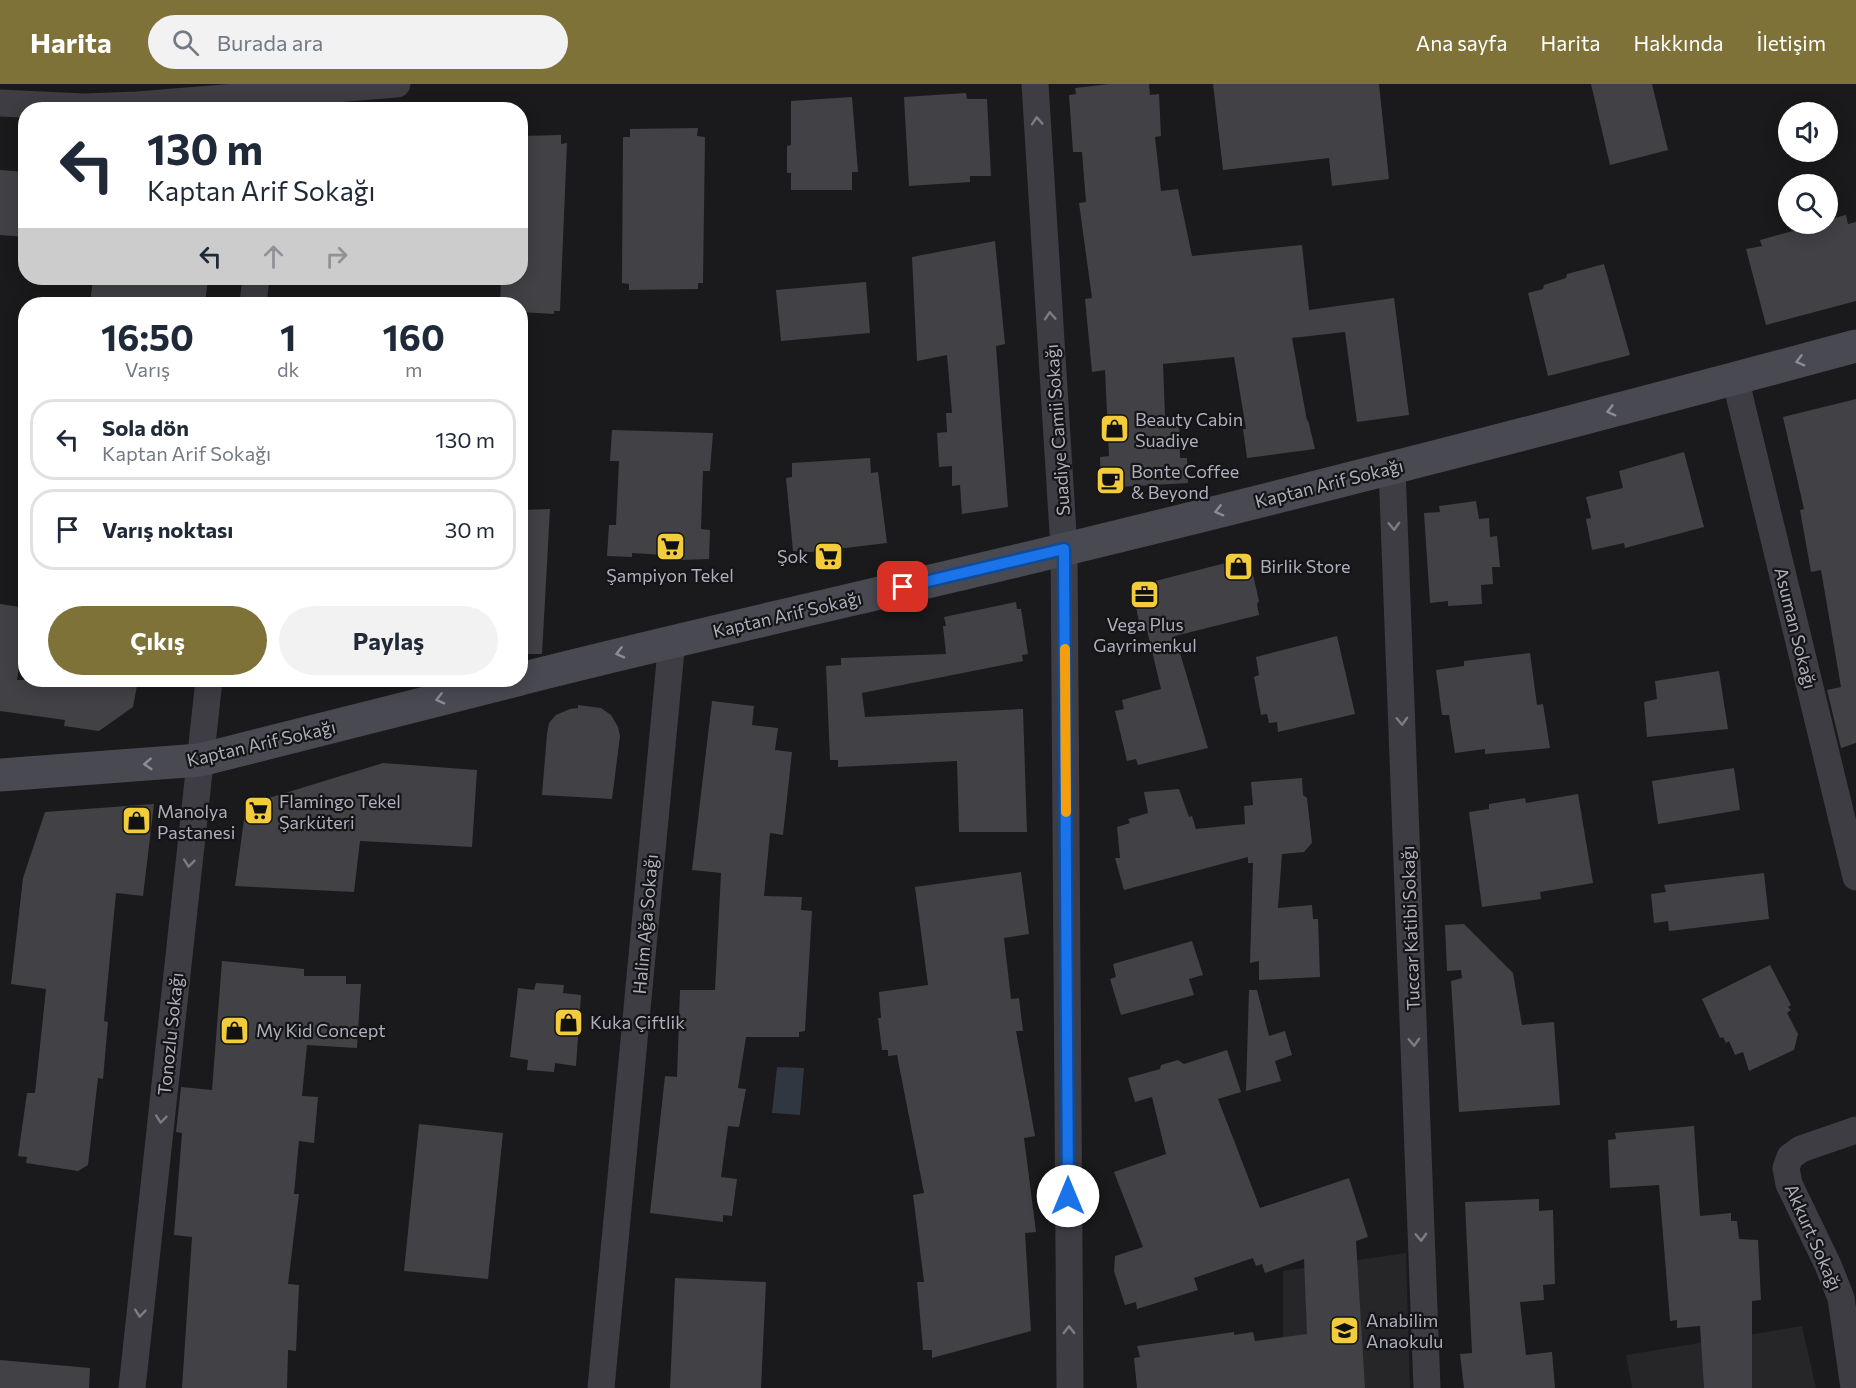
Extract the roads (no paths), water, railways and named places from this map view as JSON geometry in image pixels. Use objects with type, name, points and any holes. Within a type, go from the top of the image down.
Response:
[{"type":"street","points":[[105,102],[138,94],[276,102],[397,84]]},
{"type":"street","name":"Suadiye Camii Sokağı","points":[[1035,84],[1064,549],[1070,1388]]},
{"type":"street","points":[[0,103],[18,104]]},
{"type":"street","name":"Kaptan Arif Sokağı","points":[[528,677],[672,640],[1064,549],[1392,468],[1856,346]]},
{"type":"street","name":"Asuman Sokağı","points":[[1735,378],[1856,877]]},
{"type":"street","name":"Tuccar Katibi Sokağı","points":[[1392,468],[1427,1388]]},
{"type":"street","name":"Halim Ağa Sokağı","points":[[601,1388],[672,640]]},
{"type":"street","name":"Tonozlu Sokağı","points":[[132,1388],[208,687]]},
{"type":"street","name":"Kaptan Arif Sokağı","points":[[0,775],[200,760],[487,687]]},
{"type":"street","name":"Akkurt Sokağı","points":[[1854,1388],[1841,1298],[1828,1265],[1789,1184],[1786,1168],[1790,1157],[1801,1149],[1856,1130]]},
{"type":"place","name":"Beauty Cabin Suadiye","points":[[1114,429]]},
{"type":"place","name":"Bonte Coffee & Beyond","points":[[1110,481]]},
{"type":"place","name":"Şampiyon Tekel","points":[[670,546]]},
{"type":"place","name":"Şok","points":[[829,556]]},
{"type":"place","name":"Birlik Store","points":[[1239,566]]},
{"type":"place","name":"Vega Plus Gayrimenkul","points":[[1145,595]]},
{"type":"place","name":"Flamingo Tekel Şarküteri","points":[[258,811]]},
{"type":"place","name":"Manolya Pastanesi","points":[[136,821]]},
{"type":"place","name":"Kuka Çiftlik","points":[[569,1022]]},
{"type":"place","name":"My Kid Concept","points":[[235,1030]]},
{"type":"place","name":"Anabilim Anaokulu","points":[[1345,1330]]}]
